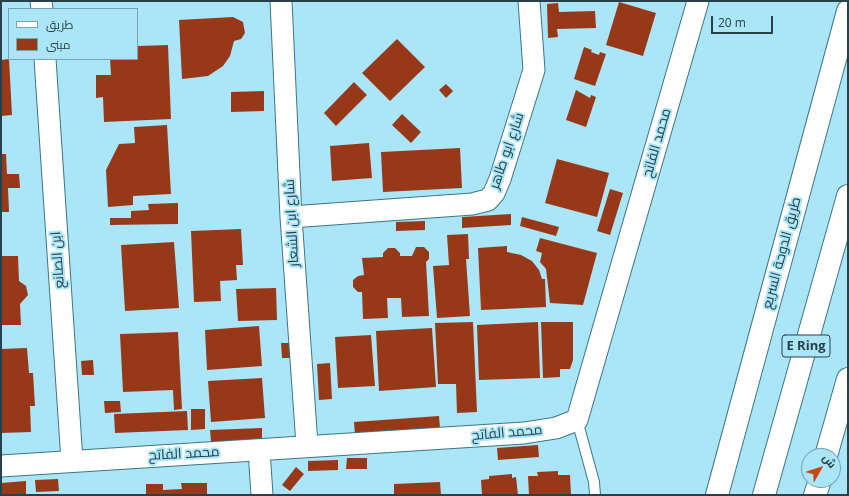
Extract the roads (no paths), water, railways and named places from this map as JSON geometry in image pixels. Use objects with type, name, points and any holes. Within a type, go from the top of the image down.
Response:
[{"type":"main road","name":"طريق الدوحة السريع","points":[[717,495],[848,11]]},
{"type":"main road","name":"E Ring","points":[[764,495],[848,196]]},
{"type":"main road","points":[[828,448],[848,378]]},
{"type":"street","name":"شارع ابن الشعار","points":[[281,1],[291,217],[307,445]]},
{"type":"street","name":"شارع ابو طاهر","points":[[291,217],[472,204],[488,200],[494,193],[500,179],[534,70],[529,1]]},
{"type":"street","name":"محمد الفاتح","points":[[1,466],[259,450],[307,445],[524,433],[556,428],[577,420],[698,1]]},
{"type":"street","name":"ابن الصانع","points":[[45,60],[72,461]]},
{"type":"street","points":[[259,450],[262,495]]},
{"type":"lane","points":[[577,420],[594,482],[595,495]]}]
